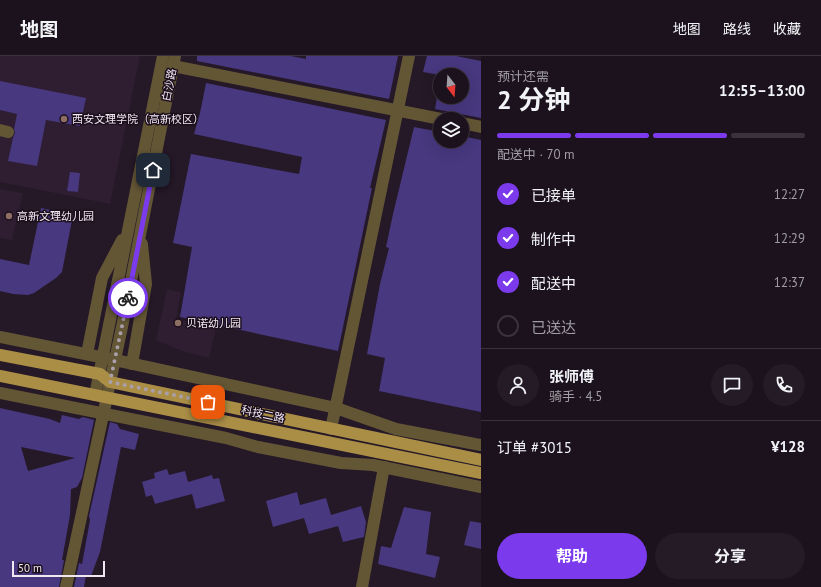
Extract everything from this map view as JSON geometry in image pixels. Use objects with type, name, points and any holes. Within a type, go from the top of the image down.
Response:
[{"type":"main road","name":"科技二路","points":[[0,355],[100,374],[110,382],[481,460]]},
{"type":"main road","name":"科技二路","points":[[0,376],[481,473]]},
{"type":"street","name":"白沙路","points":[[101,396],[110,382],[109,359],[129,226],[163,56]]},
{"type":"street","points":[[331,429],[409,56]]},
{"type":"street","name":"白沙路","points":[[101,396],[100,374],[109,359],[141,229],[174,61]]},
{"type":"street","points":[[174,61],[433,118]]},
{"type":"street","points":[[469,124],[481,127]]},
{"type":"street","points":[[87,354],[102,278],[129,226]]},
{"type":"street","points":[[132,364],[146,284],[141,229]]},
{"type":"street","points":[[0,337],[87,354],[336,408],[396,428],[481,445]]},
{"type":"street","points":[[0,393],[226,438],[258,447],[340,463],[373,465],[481,487]]},
{"type":"street","points":[[66,587],[103,414],[101,396]]},
{"type":"street","points":[[362,587],[384,467]]},
{"type":"shaded area","name":"西安文理学院（高新校区）","points":[[0,56],[140,56],[110,204],[0,182]]},
{"type":"shaded area","name":"高新文理幼儿园","points":[[0,189],[23,193],[12,240],[0,238]]},
{"type":"shaded area","name":"贝诺幼儿园","points":[[167,289],[181,292],[176,319],[216,328],[209,358],[182,351],[156,340]]},
{"type":"building","points":[[197,56],[291,56],[306,59],[306,56],[398,56],[389,99],[197,61]]},
{"type":"building","points":[[427,56],[456,56],[481,61],[481,118],[469,116],[469,112],[450,112],[435,109],[436,104],[469,104],[469,68],[433,68],[433,74],[423,72]]},
{"type":"building","points":[[0,81],[86,98],[80,126],[46,120],[37,166],[8,161],[15,133],[14,129],[17,114],[0,110]]},
{"type":"building","points":[[206,83],[386,120],[370,188],[372,188],[338,351],[180,317],[192,247],[173,243],[191,154],[299,174],[302,157],[194,134]]},
{"type":"building","points":[[414,127],[433,131],[433,148],[469,148],[469,137],[481,140],[481,412],[379,391],[385,358],[367,354],[380,284],[389,248],[386,247]]},
{"type":"building","points":[[70,172],[80,173],[78,192],[67,191]]},
{"type":"building","points":[[41,208],[73,215],[62,272],[34,293],[28,295],[0,291],[0,259],[29,265]]},
{"type":"building","points":[[0,408],[50,419],[60,423],[62,415],[79,419],[83,417],[94,420],[82,478],[77,487],[71,489],[70,515],[59,587],[0,587]],"holes":[[[21,447],[75,458],[28,471]]]},
{"type":"building","points":[[110,422],[117,424],[120,429],[139,434],[135,450],[121,447],[100,552],[91,576],[86,575],[84,587],[74,587],[79,563],[82,564],[90,520],[89,516]]},
{"type":"building","points":[[167,469],[169,475],[185,471],[188,482],[212,475],[213,479],[219,478],[225,501],[196,509],[192,494],[155,504],[152,495],[146,497],[142,482],[155,478],[154,473]]},
{"type":"building","points":[[297,492],[300,505],[326,498],[331,515],[361,506],[366,522],[364,537],[343,542],[338,526],[309,534],[304,518],[273,527],[266,501]]},
{"type":"building","points":[[404,507],[431,512],[426,554],[440,557],[435,578],[378,564],[381,546],[391,548]]},
{"type":"building","points":[[470,521],[481,523],[481,549],[464,545]]},
{"type":"way so far","points":[[128,298],[110,382],[208,402]]},
{"type":"place","name":"西安文理学院（高新校区）","points":[[64,119]]},
{"type":"place","name":"高新文理幼儿园","points":[[9,216]]},
{"type":"place","name":"贝诺幼儿园","points":[[178,323]]},
{"type":"route","points":[[128,298],[153,170]]}]
